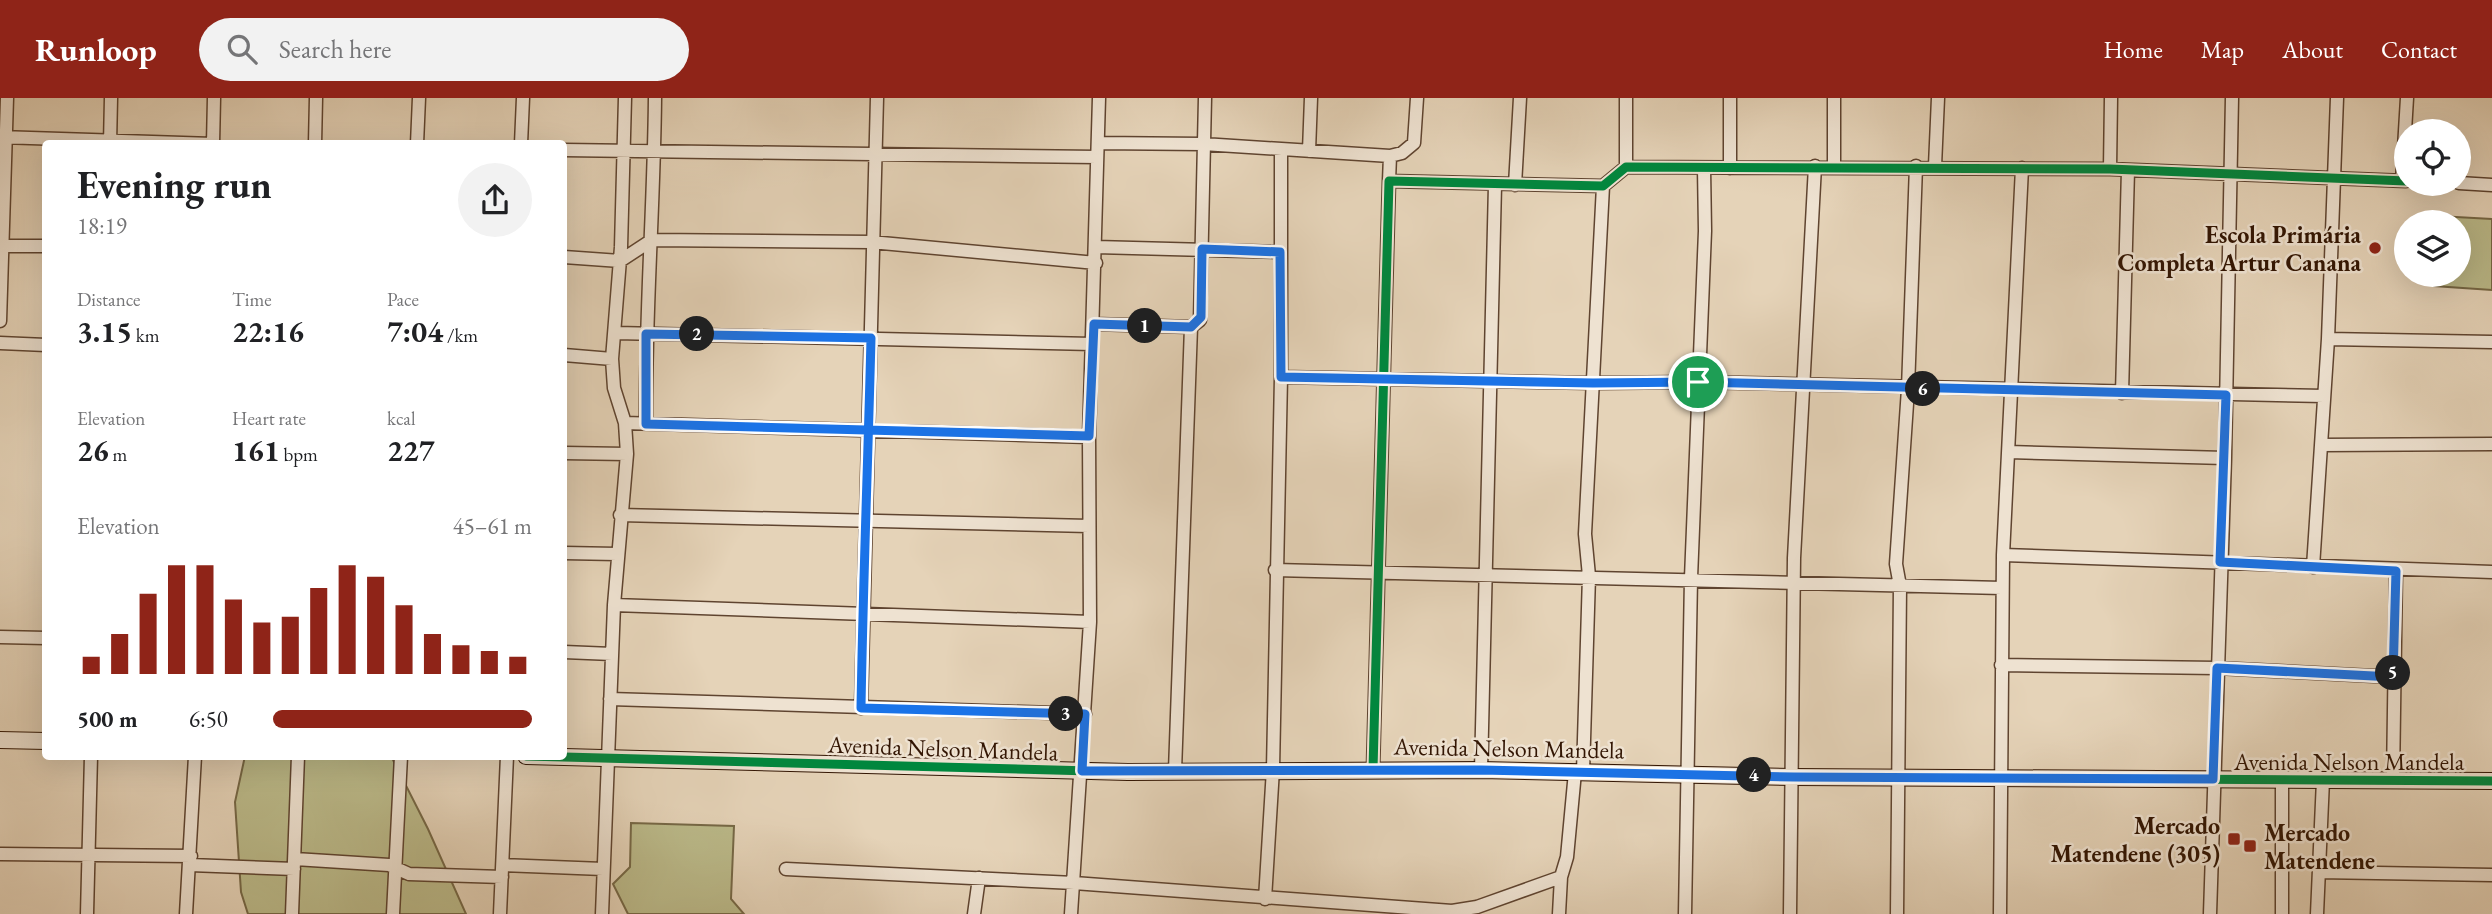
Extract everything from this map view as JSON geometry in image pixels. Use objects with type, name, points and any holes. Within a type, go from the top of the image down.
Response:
[{"type":"street","points":[[0,321],[3,137],[7,98]]},
{"type":"street","points":[[110,140],[111,98]]},
{"type":"street","points":[[213,140],[214,98]]},
{"type":"street","points":[[315,140],[316,98]]},
{"type":"street","points":[[417,140],[419,98]]},
{"type":"street","points":[[522,140],[523,98]]},
{"type":"street","points":[[602,914],[614,605],[627,454],[625,423],[614,388],[612,359],[617,333],[625,98]]},
{"type":"street","points":[[646,424],[646,334],[652,240],[655,98]]},
{"type":"street","points":[[861,708],[871,242],[877,98]]},
{"type":"street","points":[[1071,914],[1090,622],[1089,436],[1099,98]]},
{"type":"street","points":[[1175,771],[1191,327],[1201,317],[1205,98]]},
{"type":"street","points":[[1309,151],[1311,98]]},
{"type":"street","points":[[1098,143],[1203,144],[1390,156],[1402,153],[1414,143],[1417,98]]},
{"type":"street","points":[[1515,185],[1520,98]]},
{"type":"street","points":[[1626,98],[1626,167]]},
{"type":"street","points":[[1730,98],[1730,168]]},
{"type":"street","points":[[1834,98],[1834,166]]},
{"type":"street","points":[[1935,166],[1938,98]]},
{"type":"street","points":[[2110,169],[2111,98]]},
{"type":"street","points":[[2210,914],[2225,458],[2232,98]]},
{"type":"street","points":[[2313,567],[2328,339],[2337,98]]},
{"type":"street","points":[[2406,119],[2407,98]]},
{"type":"street","points":[[3,137],[67,140]]},
{"type":"street","points":[[1265,899],[1273,769],[1281,377],[1281,149]]},
{"type":"street","points":[[567,150],[1097,157]]},
{"type":"street","points":[[1373,769],[1390,156]]},
{"type":"street","points":[[1389,181],[1603,186],[1626,167],[1815,166],[2110,169],[2394,181]]},
{"type":"street","points":[[1790,914],[1794,777],[1794,582],[1815,166]]},
{"type":"street","points":[[1897,914],[1900,586],[1896,564],[1908,388],[1916,166]]},
{"type":"street","points":[[1685,914],[1690,578],[1705,244],[1704,168]]},
{"type":"street","points":[[2000,914],[2002,588],[2014,391],[2022,168]]},
{"type":"street","points":[[2122,393],[2128,170]]},
{"type":"street","points":[[2471,184],[2492,185]]},
{"type":"street","points":[[1481,770],[1488,381],[1495,185]]},
{"type":"street","points":[[1559,914],[1561,877],[1567,857],[1579,772],[1589,576],[1585,534],[1603,186]]},
{"type":"street","points":[[567,257],[620,261],[652,240],[871,242],[1096,263]]},
{"type":"street","points":[[3,251],[42,246]]},
{"type":"street","points":[[1096,247],[1280,252]]},
{"type":"street","points":[[1094,324],[1191,327]]},
{"type":"street","points":[[617,333],[1092,344]]},
{"type":"street","points":[[2328,339],[2492,342]]},
{"type":"street","points":[[0,343],[42,345]]},
{"type":"street","points":[[567,355],[612,359]]},
{"type":"street","points":[[1281,377],[1593,383],[1698,382],[2324,396]]},
{"type":"street","points":[[625,423],[1089,436]]},
{"type":"street","points":[[2321,445],[2492,444]]},
{"type":"street","points":[[2009,452],[2225,458]]},
{"type":"street","points":[[567,453],[627,454]]},
{"type":"street","points":[[620,516],[1089,526]]},
{"type":"street","points":[[567,553],[617,554]]},
{"type":"street","points":[[2003,555],[2396,571],[2492,572]]},
{"type":"street","points":[[1275,570],[1690,578],[2002,588]]},
{"type":"street","points":[[2393,780],[2396,571]]},
{"type":"street","points":[[614,605],[862,616],[1090,622]]},
{"type":"street","points":[[0,637],[42,638]]},
{"type":"street","points":[[567,652],[612,654]]},
{"type":"street","points":[[2001,665],[2217,668],[2393,677]]},
{"type":"street","points":[[610,699],[1085,714]]},
{"type":"street","points":[[0,740],[42,741]]},
{"type":"street","name":"Avenida Nelson Mandela","points":[[567,757],[1082,771],[1373,769],[1794,777],[2492,780]]},
{"type":"street","points":[[87,914],[92,760]]},
{"type":"street","points":[[186,914],[195,760]]},
{"type":"street","points":[[292,914],[298,760]]},
{"type":"street","points":[[393,914],[401,760]]},
{"type":"street","points":[[500,914],[506,760]]},
{"type":"street","points":[[2282,780],[2282,914]]},
{"type":"street","points":[[2317,914],[2323,780]]},
{"type":"street","points":[[0,854],[396,868],[409,874],[603,869]]},
{"type":"street","points":[[786,869],[979,877],[1452,911],[1477,907],[1561,877]]},
{"type":"street","points":[[2319,872],[2492,875]]},
{"type":"street","points":[[974,914],[979,877]]},
{"type":"shaded area","points":[[2471,218],[2492,219],[2492,290],[2448,287],[2471,287]]},
{"type":"shaded area","points":[[244,760],[393,760],[466,914],[248,914],[241,892],[235,802]]},
{"type":"shaded area","points":[[631,823],[734,826],[731,899],[744,914],[628,914],[613,884],[630,867]]},
{"type":"cycle path","points":[[1373,769],[1389,181],[1603,186],[1626,167],[2110,169],[2394,181]]},
{"type":"cycle path","points":[[567,757],[1128,772],[1481,770],[1794,777],[2492,781]]},
{"type":"place","name":"Escola Primária Completa Artur Canana","points":[[2375,248]]},
{"type":"place","name":"Mercado Matendene (305)","points":[[2234,839]]},
{"type":"place","name":"Mercado Matendene","points":[[2250,846]]},
{"type":"route","points":[[1698,382],[1593,383],[1281,377],[1280,252],[1202,249],[1201,317],[1200,322],[1191,327],[1094,324],[1089,436],[869,430],[646,424],[646,334],[871,338],[869,430],[862,616],[861,708],[1085,714],[1082,771],[1481,770],[1794,777],[2213,779],[2217,668],[2393,677],[2396,571],[2220,562],[2226,395],[1698,382]]}]
